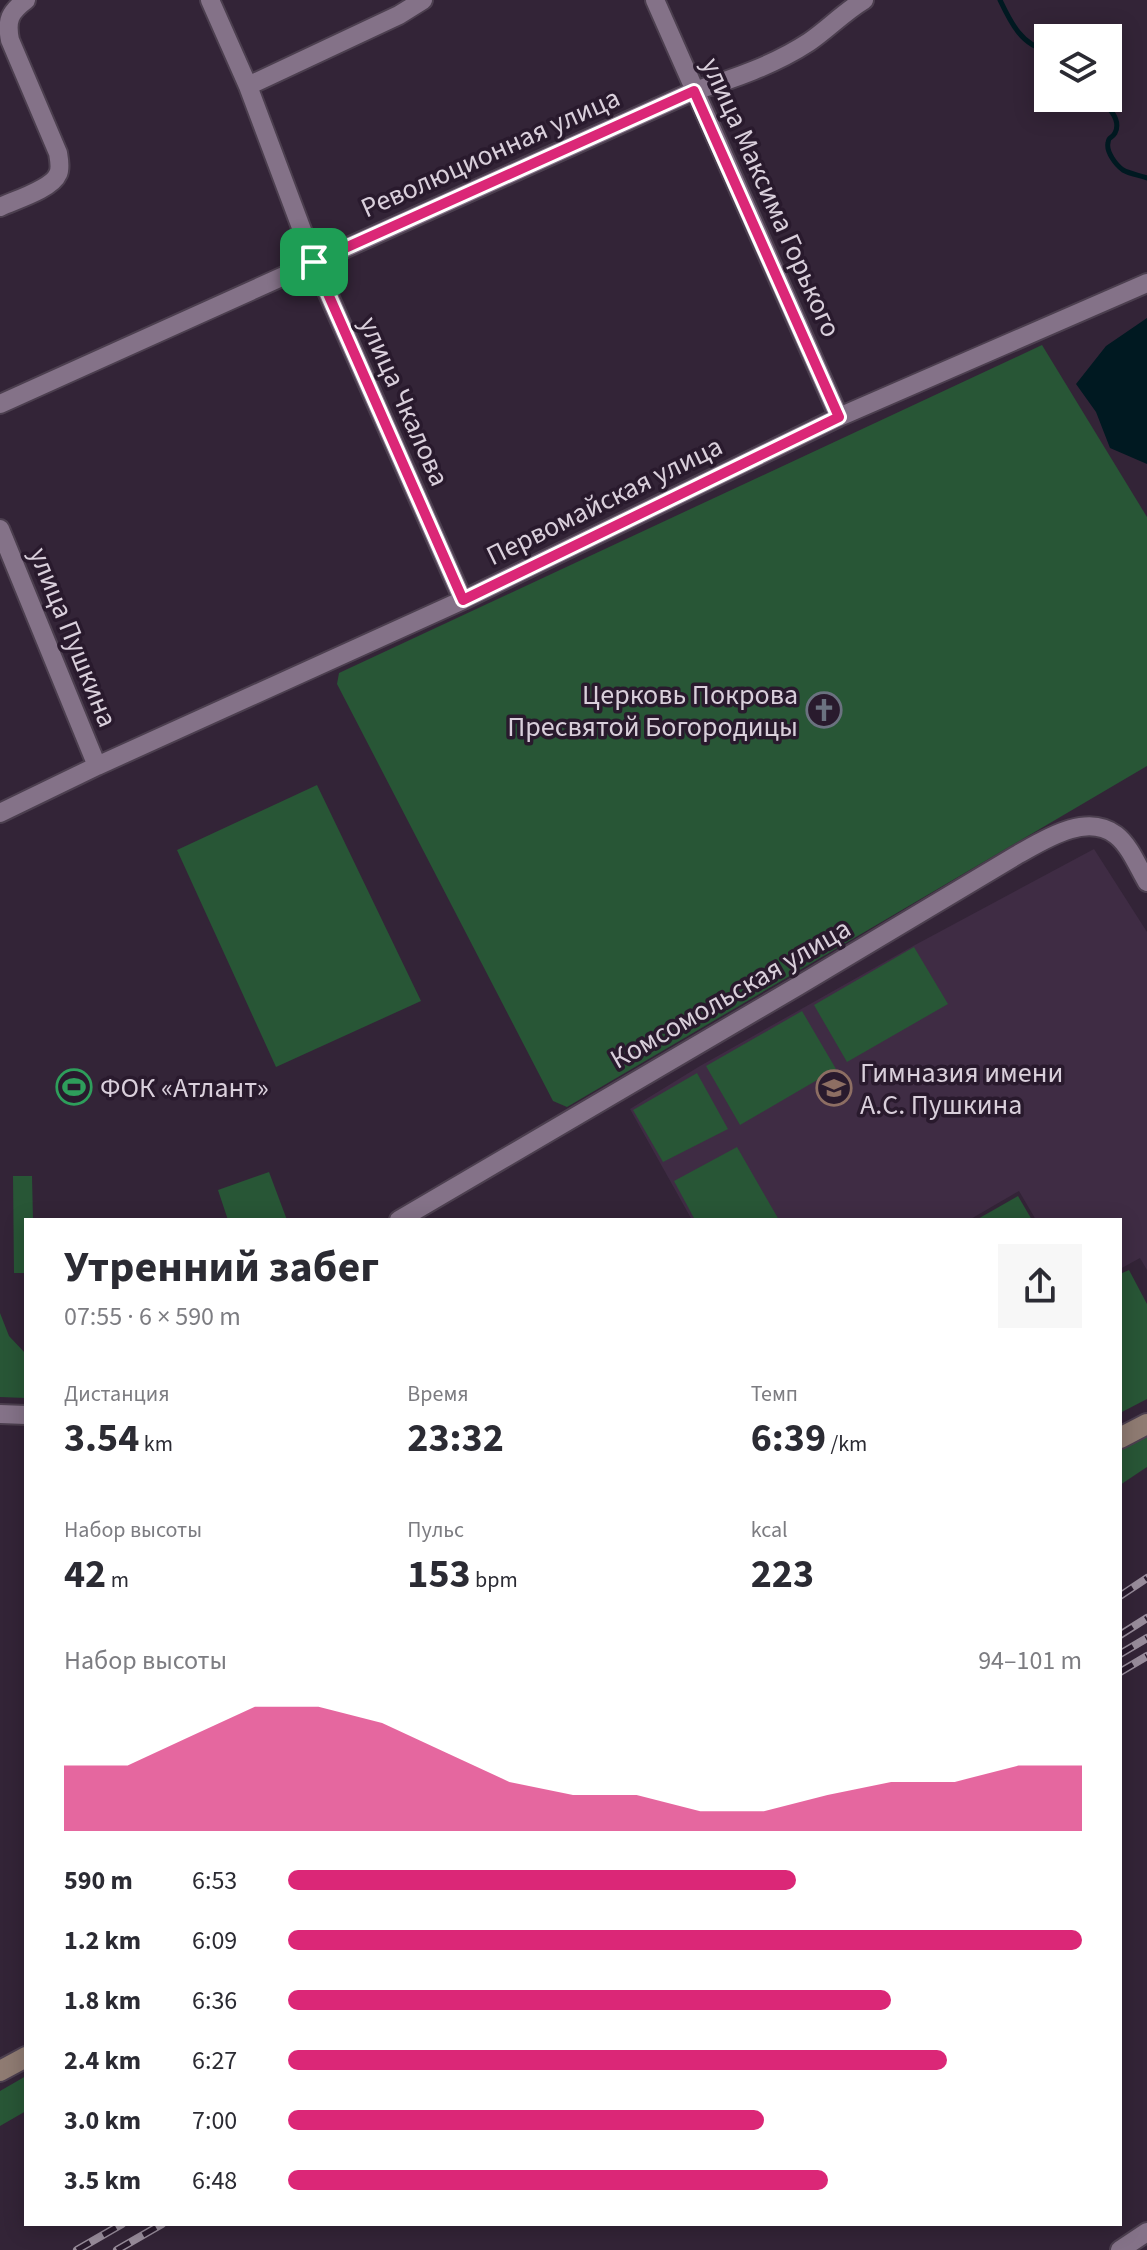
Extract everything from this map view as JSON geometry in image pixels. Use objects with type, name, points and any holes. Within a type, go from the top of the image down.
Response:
[{"type":"street","points":[[0,207],[49,185],[58,174],[58,153],[10,40],[8,27],[14,9],[26,0]]},
{"type":"street","name":"улица Чкалова","points":[[210,0],[248,86],[314,262],[463,600]]},
{"type":"street","points":[[248,86],[399,15],[423,0]]},
{"type":"street","name":"улица Максима Горького","points":[[655,0],[839,417]]},
{"type":"street","name":"Революционная улица","points":[[0,404],[694,91],[741,75],[795,50],[864,0]]},
{"type":"street","name":"Первомайская улица","points":[[0,813],[463,600],[839,417],[1147,283]]},
{"type":"street","name":"улица Пушкина","points":[[0,529],[97,766]]},
{"type":"street","name":"Комсомольская улица","points":[[402,1218],[1017,855],[1068,830],[1093,827],[1116,835],[1147,882]]},
{"type":"street","points":[[0,1414],[24,1415]]},
{"type":"street","points":[[1122,1437],[1147,1424]]},
{"type":"street","points":[[0,2071],[24,2058]]},
{"type":"street","points":[[1120,2250],[1147,2232]]},
{"type":"shaded area","points":[[1094,849],[1147,932],[1147,1270],[1140,1258],[1122,1268],[1122,1218],[1035,1218],[1019,1191],[972,1218],[691,1218],[630,1109],[915,945]]},
{"type":"green space","points":[[1042,345],[1147,517],[1147,766],[567,1107],[553,1101],[337,684],[339,673]]},
{"type":"green space","points":[[317,785],[421,1001],[276,1067],[177,850]]},
{"type":"green space","points":[[914,947],[948,1004],[847,1062],[814,1005]]},
{"type":"green space","points":[[802,1011],[836,1069],[740,1125],[706,1066]]},
{"type":"green space","points":[[697,1073],[728,1129],[663,1162],[633,1110]]},
{"type":"green space","points":[[737,1147],[778,1218],[694,1218],[674,1181]]},
{"type":"green space","points":[[269,1172],[286,1218],[227,1218],[218,1190]]},
{"type":"green space","points":[[13,1176],[32,1176],[33,1218],[24,1218],[24,1273],[14,1273]]},
{"type":"green space","points":[[1018,1196],[1031,1218],[980,1218]]},
{"type":"green space","points":[[1129,1270],[1147,1304],[1147,1399],[1122,1412],[1122,1273]]},
{"type":"green space","points":[[0,1313],[9,1336],[24,1352],[24,1398],[0,1397]]},
{"type":"green space","points":[[1147,1431],[1147,1467],[1122,1484],[1122,1444]]},
{"type":"green space","points":[[24,2077],[24,2112],[0,2126],[0,2091]]},
{"type":"water","points":[[1147,318],[1147,464],[1110,448],[1096,412],[1076,384],[1106,346]]},
{"type":"waterway","points":[[1000,0],[1013,24],[1034,46]]},
{"type":"waterway","points":[[1111,112],[1117,122],[1115,133],[1108,143],[1112,158],[1123,170],[1147,178]]},
{"type":"railway","points":[[1122,1595],[1147,1578]]},
{"type":"railway","points":[[1122,1634],[1147,1618]]},
{"type":"railway","points":[[1122,1653],[1147,1638]]},
{"type":"railway","points":[[1122,1671],[1147,1656]]},
{"type":"railway","points":[[77,2250],[119,2226]]},
{"type":"railway","points":[[117,2250],[159,2226]]},
{"type":"place","name":"Церковь Покрова Пресвятой Богородицы","points":[[824,710]]},
{"type":"place","name":"ФОК «Атлант»","points":[[74,1087]]},
{"type":"place","name":"Гимназия имени А.С. Пушкина","points":[[834,1088]]},
{"type":"route","points":[[694,91],[839,417],[463,600],[314,262],[694,91]]}]
